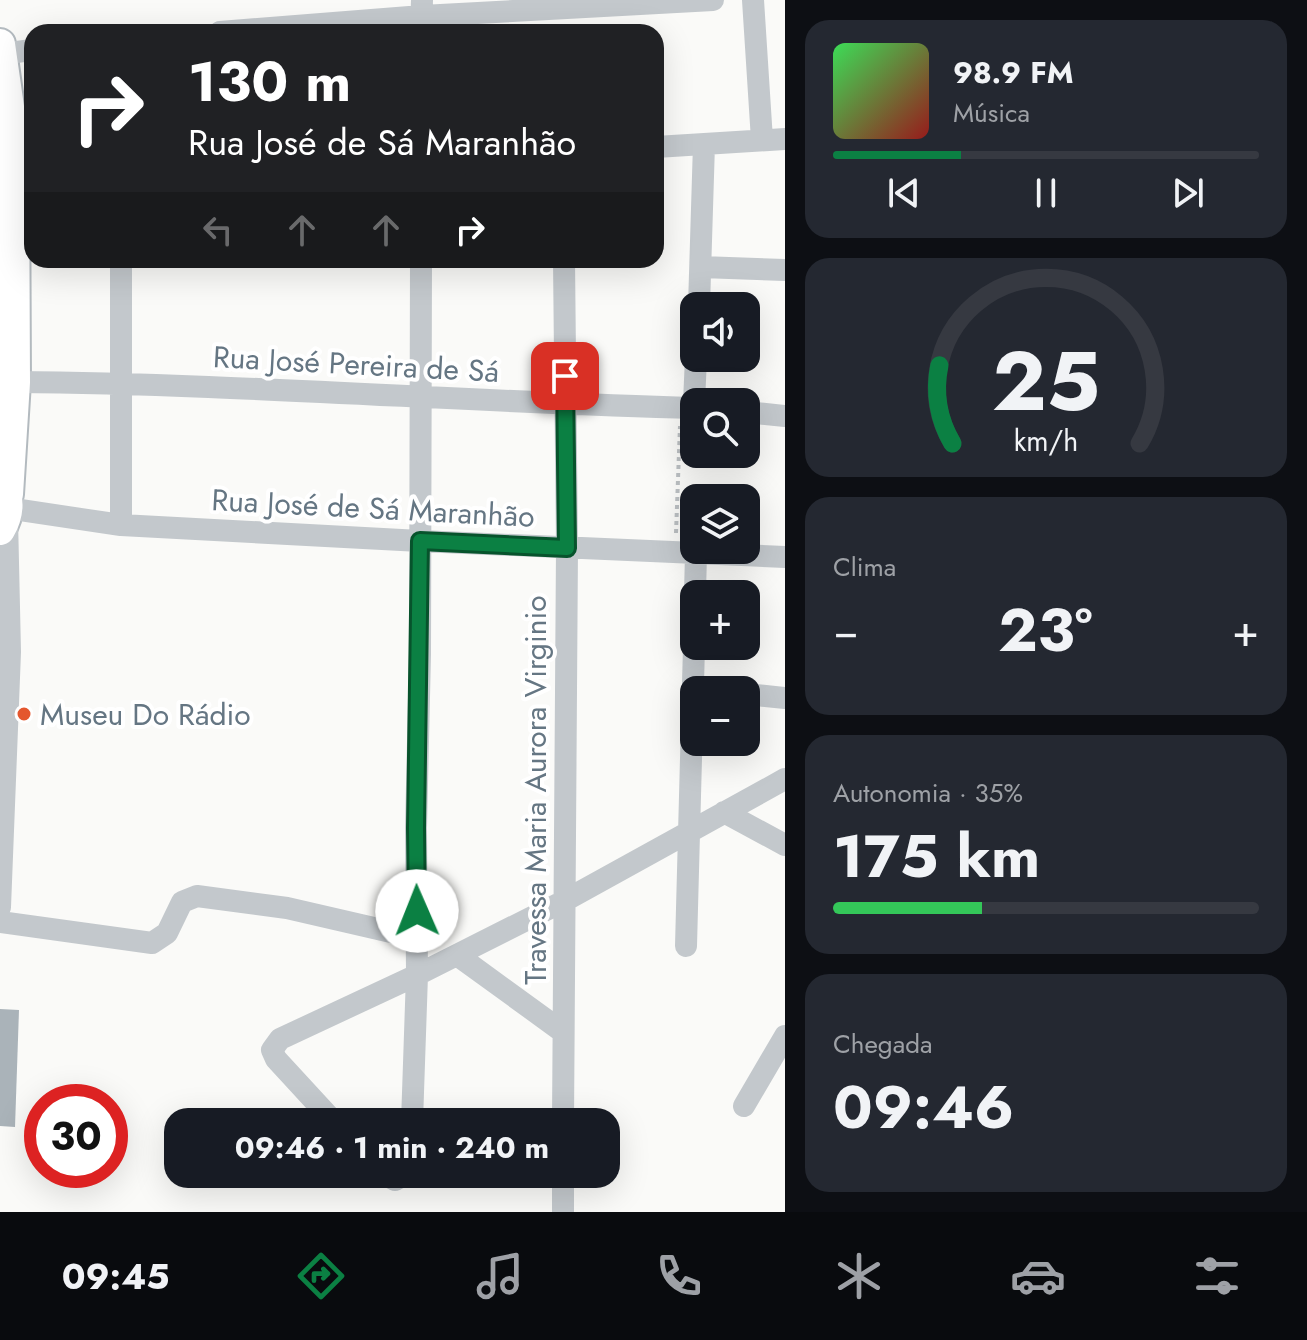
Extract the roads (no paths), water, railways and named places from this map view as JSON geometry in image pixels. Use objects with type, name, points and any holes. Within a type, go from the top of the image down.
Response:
[{"type":"street","points":[[321,24],[422,16],[564,21],[713,0]]},
{"type":"street","points":[[753,0],[762,140]]},
{"type":"street","points":[[0,907],[10,652],[4,506],[15,382],[7,259],[6,122],[0,51],[24,50]]},
{"type":"street","points":[[664,146],[785,139]]},
{"type":"street","points":[[700,292],[704,144]]},
{"type":"street","points":[[701,267],[785,270]]},
{"type":"street","points":[[121,268],[121,525]]},
{"type":"street","points":[[412,1108],[417,975],[421,268]]},
{"type":"street","name":"Travessa Maria Aurora Virginio","points":[[563,1108],[567,548],[564,268]]},
{"type":"street","name":"Rua José Pereira de Sá","points":[[15,382],[122,383],[565,405],[680,406]]},
{"type":"street","points":[[760,413],[785,416]]},
{"type":"street","name":"Rua José de Sá Maranhão","points":[[4,506],[121,525],[680,552]]},
{"type":"street","name":"Rua José de Sá Maranhão","points":[[760,556],[785,557]]},
{"type":"street","points":[[760,695],[785,698]]},
{"type":"street","points":[[686,946],[691,756]]},
{"type":"street","points":[[321,1108],[282,1068],[273,1054],[273,1047],[292,1032],[417,975],[564,901],[785,779]]},
{"type":"street","points":[[724,812],[785,845]]},
{"type":"street","points":[[0,922],[152,943],[167,933],[182,902],[197,896],[287,908],[417,938]]},
{"type":"street","name":"Travessa Maria Aurora Virginio","points":[[457,955],[563,1032]]},
{"type":"street","points":[[744,1106],[785,1036]]},
{"type":"street","points":[[563,1188],[563,1212]]},
{"type":"place","name":"Museu Do Rádio","points":[[24,714]]}]
